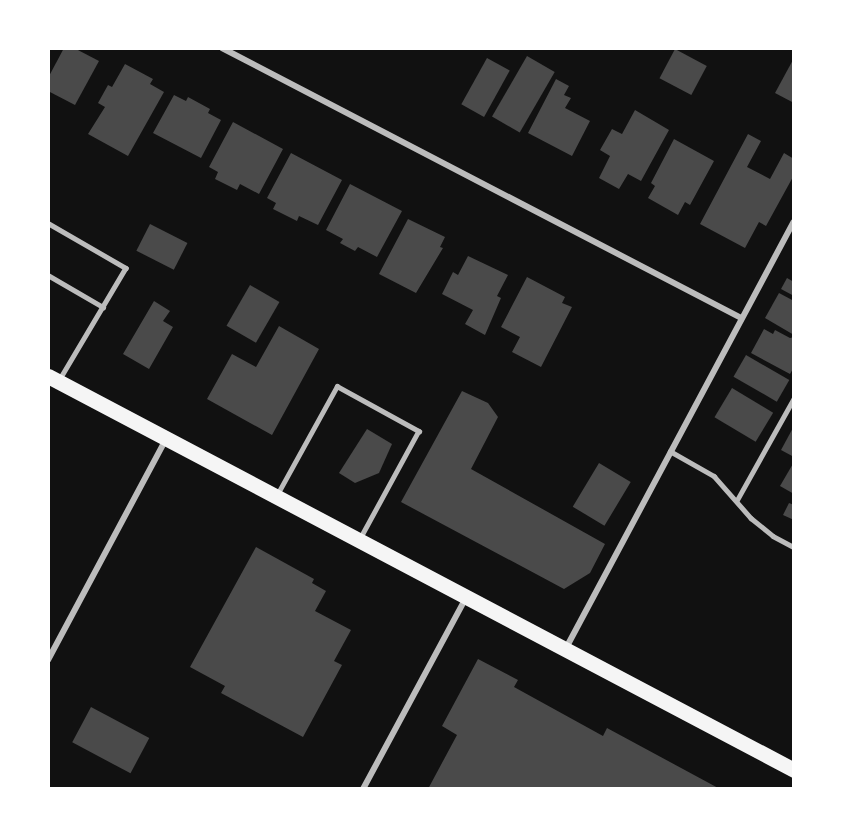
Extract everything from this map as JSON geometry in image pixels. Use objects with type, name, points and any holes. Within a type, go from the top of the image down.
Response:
[{"type":"main road","points":[[53,379],[794,770]]},
{"type":"street","points":[[222,48],[741,318]]},
{"type":"street","points":[[565,650],[794,222]]},
{"type":"street","points":[[48,660],[166,438]]},
{"type":"street","points":[[363,789],[466,598]]},
{"type":"lane","points":[[48,223],[126,268],[103,307],[53,379]]},
{"type":"lane","points":[[48,275],[103,307]]},
{"type":"lane","points":[[276,497],[337,386],[419,431],[358,541]]},
{"type":"lane","points":[[737,500],[794,398]]},
{"type":"lane","points":[[670,452],[714,476],[751,518],[773,536],[794,547]]},
{"type":"building","points":[[64,48],[74,48],[99,61],[75,105],[48,91],[48,78]]},
{"type":"building","points":[[675,49],[707,66],[691,95],[660,78]]},
{"type":"building","points":[[527,56],[555,72],[520,133],[492,117]]},
{"type":"building","points":[[487,58],[510,71],[484,117],[461,104]]},
{"type":"building","points":[[794,58],[794,103],[775,93]]},
{"type":"building","points":[[125,64],[153,79],[150,84],[164,92],[128,156],[88,134],[105,107],[98,103],[108,85],[112,87]]},
{"type":"building","points":[[556,79],[569,86],[564,95],[571,98],[565,108],[590,121],[572,156],[528,133]]},
{"type":"building","points":[[174,95],[186,101],[188,97],[210,109],[208,113],[221,120],[201,158],[153,133]]},
{"type":"building","points":[[635,110],[669,130],[641,181],[628,174],[619,189],[599,178],[610,156],[600,150],[612,129],[622,134]]},
{"type":"building","points":[[233,122],[283,149],[259,194],[240,184],[237,190],[215,179],[218,172],[209,167]]},
{"type":"building","points":[[748,134],[761,141],[747,167],[770,179],[784,153],[794,159],[794,175],[766,226],[759,222],[745,248],[700,224]]},
{"type":"building","points":[[674,139],[714,161],[690,205],[685,202],[678,215],[648,198],[655,186],[651,183]]},
{"type":"building","points":[[291,153],[342,180],[318,225],[299,216],[297,221],[273,209],[276,203],[267,198]]},
{"type":"building","points":[[350,184],[402,211],[377,257],[358,247],[355,251],[340,243],[343,239],[326,230]]},
{"type":"building","points":[[408,219],[445,237],[440,247],[443,248],[416,293],[379,274]]},
{"type":"building","points":[[150,224],[187,243],[174,270],[136,251]]},
{"type":"building","points":[[468,256],[508,275],[497,296],[501,298],[485,335],[465,324],[473,310],[442,294],[453,272],[458,275]]},
{"type":"building","points":[[527,277],[565,297],[562,303],[572,307],[541,367],[512,352],[520,337],[501,327]]},
{"type":"building","points":[[787,278],[794,282],[794,296],[781,289]]},
{"type":"building","points":[[250,285],[279,302],[256,343],[226,326]]},
{"type":"building","points":[[779,293],[794,301],[794,335],[765,318]]},
{"type":"building","points":[[154,301],[170,311],[163,321],[173,327],[149,369],[123,354]]},
{"type":"building","points":[[279,326],[319,349],[272,435],[207,399],[232,354],[256,367]]},
{"type":"building","points":[[764,329],[773,334],[775,330],[790,338],[794,337],[794,367],[790,374],[751,353]]},
{"type":"building","points":[[746,355],[789,380],[777,402],[734,377]]},
{"type":"building","points":[[732,388],[773,413],[756,442],[714,417]]},
{"type":"building","points":[[462,391],[488,403],[498,417],[471,469],[605,544],[590,573],[564,589],[401,502]]},
{"type":"building","points":[[794,426],[794,457],[781,450]]},
{"type":"building","points":[[367,429],[392,444],[379,473],[355,483],[339,473]]},
{"type":"building","points":[[794,462],[794,494],[780,486]]},
{"type":"building","points":[[599,463],[631,482],[604,526],[573,507]]},
{"type":"building","points":[[789,503],[794,505],[794,520],[783,515]]},
{"type":"building","points":[[256,547],[314,579],[312,583],[326,591],[315,611],[351,630],[334,661],[342,665],[303,737],[221,693],[225,686],[190,667]]},
{"type":"building","points":[[478,659],[518,680],[514,687],[603,736],[607,728],[720,789],[428,789],[457,735],[442,726]]},
{"type":"building","points":[[91,707],[149,738],[130,773],[72,742]]}]
